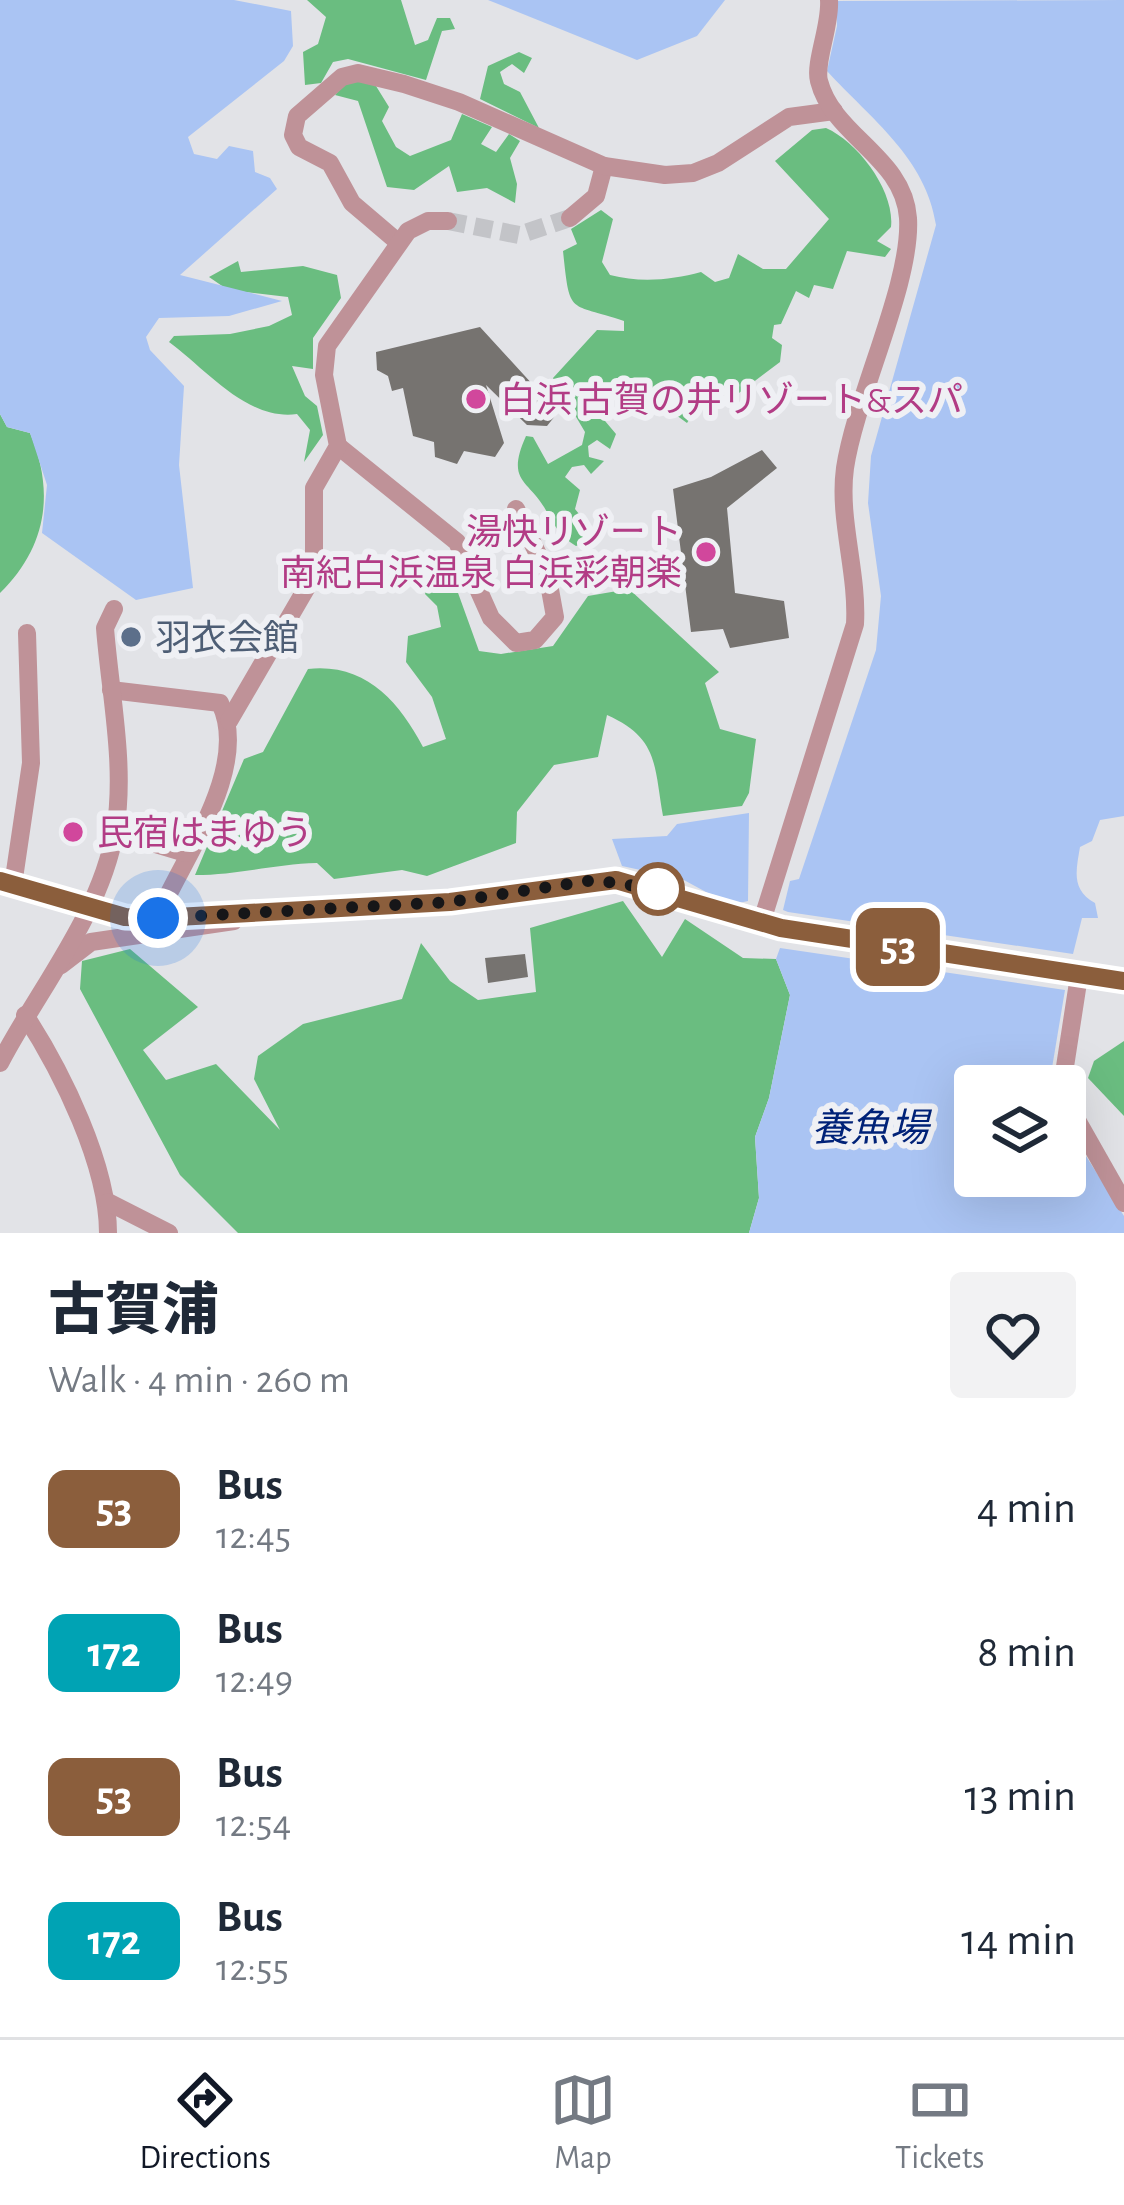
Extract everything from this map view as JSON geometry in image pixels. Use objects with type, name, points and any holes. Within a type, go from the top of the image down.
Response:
[{"type":"main road","points":[[7,883],[87,908],[158,918],[450,902],[616,880],[761,924],[1124,981]]},
{"type":"street","points":[[761,924],[855,624],[857,589],[844,474],[900,270],[908,219],[899,184],[834,111],[818,80],[829,0]]},
{"type":"street","points":[[398,243],[352,203],[330,163],[298,147],[293,135],[297,116],[342,77],[374,76],[459,102],[604,166],[692,173],[789,117],[834,111]]},
{"type":"street","points":[[569,218],[596,196],[604,166]]},
{"type":"street","points":[[448,221],[428,221],[398,243],[327,346],[324,375],[338,446],[457,542],[491,618],[516,643],[536,640],[555,617],[548,573],[516,508]]},
{"type":"street","points":[[229,721],[314,575],[314,488],[338,446]]},
{"type":"street","points":[[0,1063],[87,908],[115,832],[105,628],[114,608]]},
{"type":"street","points":[[7,883],[31,763],[27,633]]},
{"type":"street","points":[[111,690],[220,703],[229,721],[229,760],[216,800],[185,853],[158,918]]},
{"type":"street","points":[[115,832],[185,853]]},
{"type":"street","points":[[47,980],[91,942],[256,916]]},
{"type":"street","points":[[1065,1065],[1079,976]]},
{"type":"street","points":[[26,1015],[45,1046],[108,1202],[109,1233]]},
{"type":"street","points":[[1086,1136],[1124,1203]]},
{"type":"street","points":[[108,1202],[169,1233]]},
{"type":"green space","points":[[307,0],[401,0],[415,45],[428,40],[437,18],[450,18],[455,29],[442,31],[426,80],[348,59],[333,62],[321,83],[305,85],[303,52],[318,44],[326,17]]},
{"type":"green space","points":[[519,52],[532,58],[524,73],[512,64],[500,72],[504,84],[520,92],[539,128],[480,99],[488,66]]},
{"type":"green space","points":[[360,80],[376,86],[389,107],[382,121],[396,147],[410,156],[451,140],[462,114],[492,127],[481,144],[496,152],[509,134],[520,141],[510,158],[517,184],[515,203],[487,188],[457,192],[449,166],[414,190],[387,187],[358,101],[335,95],[344,85]]},
{"type":"green space","points":[[826,128],[862,156],[881,184],[891,227],[877,241],[891,249],[885,257],[847,251],[833,289],[814,285],[809,298],[796,291],[781,324],[774,325],[772,338],[782,345],[780,362],[735,396],[724,393],[696,409],[687,423],[625,378],[600,415],[616,434],[610,449],[597,440],[588,446],[589,457],[604,461],[591,474],[584,465],[572,467],[565,477],[580,490],[575,509],[592,530],[589,542],[576,546],[560,533],[518,471],[526,436],[533,437],[548,464],[582,445],[585,432],[553,378],[597,330],[624,331],[624,321],[582,308],[571,297],[563,251],[577,244],[571,229],[601,210],[613,219],[602,262],[610,275],[656,280],[701,272],[715,282],[729,278],[738,254],[763,269],[786,269],[829,219],[775,161],[812,130]]},
{"type":"green space","points":[[238,261],[241,272],[303,266],[337,275],[341,298],[313,338],[313,369],[292,366],[305,396],[317,406],[323,435],[304,462],[310,430],[297,414],[261,410],[244,401],[169,342],[174,336],[230,334],[269,326],[292,315],[288,297],[228,290],[209,277]]},
{"type":"green space","points":[[0,414],[7,427],[30,433],[44,497],[37,538],[0,593]]},
{"type":"green space","points":[[433,570],[453,579],[479,651],[501,654],[553,646],[588,596],[629,589],[719,672],[705,683],[720,729],[756,739],[749,793],[742,806],[663,816],[655,768],[645,744],[607,715],[598,757],[554,765],[517,812],[516,843],[427,876],[402,870],[334,879],[317,863],[195,875],[244,759],[263,752],[308,669],[346,672],[378,688],[423,747],[446,739],[432,697],[406,662],[408,636],[441,627],[437,606],[425,594]]},
{"type":"green space","points":[[623,901],[662,957],[685,919],[743,958],[776,959],[790,995],[769,1098],[755,1137],[759,1198],[749,1233],[238,1233],[180,1175],[80,989],[82,961],[130,949],[198,1007],[143,1050],[166,1080],[216,1064],[280,1130],[254,1079],[258,1056],[303,1024],[402,999],[421,943],[450,981],[478,1000],[536,992],[530,928]]},
{"type":"green space","points":[[1124,1041],[1124,1116],[1088,1078],[1094,1061]]},
{"type":"water","points":[[0,0],[234,0],[291,11],[293,46],[284,61],[188,137],[194,154],[217,159],[229,146],[253,151],[255,172],[270,178],[277,189],[180,275],[282,301],[229,316],[159,318],[146,337],[150,350],[184,386],[179,465],[193,588],[136,600],[42,533],[47,485],[30,433],[7,427],[0,414]]},
{"type":"water","points":[[488,0],[725,0],[697,36],[637,60]]},
{"type":"water","points":[[1124,0],[1124,816],[1100,820],[1092,841],[1080,847],[1079,886],[1095,903],[1098,918],[1082,918],[1073,954],[788,912],[783,910],[790,881],[799,879],[876,650],[881,596],[868,503],[871,456],[936,225],[909,159],[827,71],[837,26],[836,1]]},
{"type":"water","points":[[749,813],[748,901],[730,905],[682,879],[622,866],[612,839],[667,836],[677,824]]},
{"type":"water","name":"養魚場","points":[[780,948],[1065,990],[1052,1065],[954,1065],[954,1197],[1086,1197],[1086,1156],[1124,1216],[1124,1233],[749,1233],[759,1198],[755,1137],[769,1098],[790,995],[776,959]]},
{"type":"building","name":"白浜 古賀の井リゾート&スパ","points":[[480,327],[555,409],[555,416],[547,426],[527,425],[486,385],[504,443],[495,457],[464,451],[457,464],[435,457],[434,442],[413,436],[403,388],[392,391],[388,376],[377,370],[376,352]]},
{"type":"building","name":"湯快リゾート 南紀白浜温泉 白浜彩朝楽","points":[[762,450],[777,468],[727,508],[735,593],[784,601],[789,638],[730,648],[723,629],[691,632],[673,489],[711,477]]},
{"type":"building","points":[[525,954],[528,977],[488,983],[485,958]]},
{"type":"tunnel","points":[[448,221],[519,235],[570,218]]},
{"type":"bus line","name":"53","points":[[0,881],[125,917],[158,918],[450,902],[616,880],[781,928],[1124,981]]},
{"type":"place","name":"白浜 古賀の井リゾート&スパ","points":[[476,399]]},
{"type":"place","name":"湯快リゾート 南紀白浜温泉 白浜彩朝楽","points":[[706,552]]},
{"type":"place","name":"羽衣会館","points":[[131,637]]},
{"type":"place","name":"民宿はまゆう","points":[[73,832]]},
{"type":"route","points":[[158,918],[450,902],[594,880],[658,889]]}]
